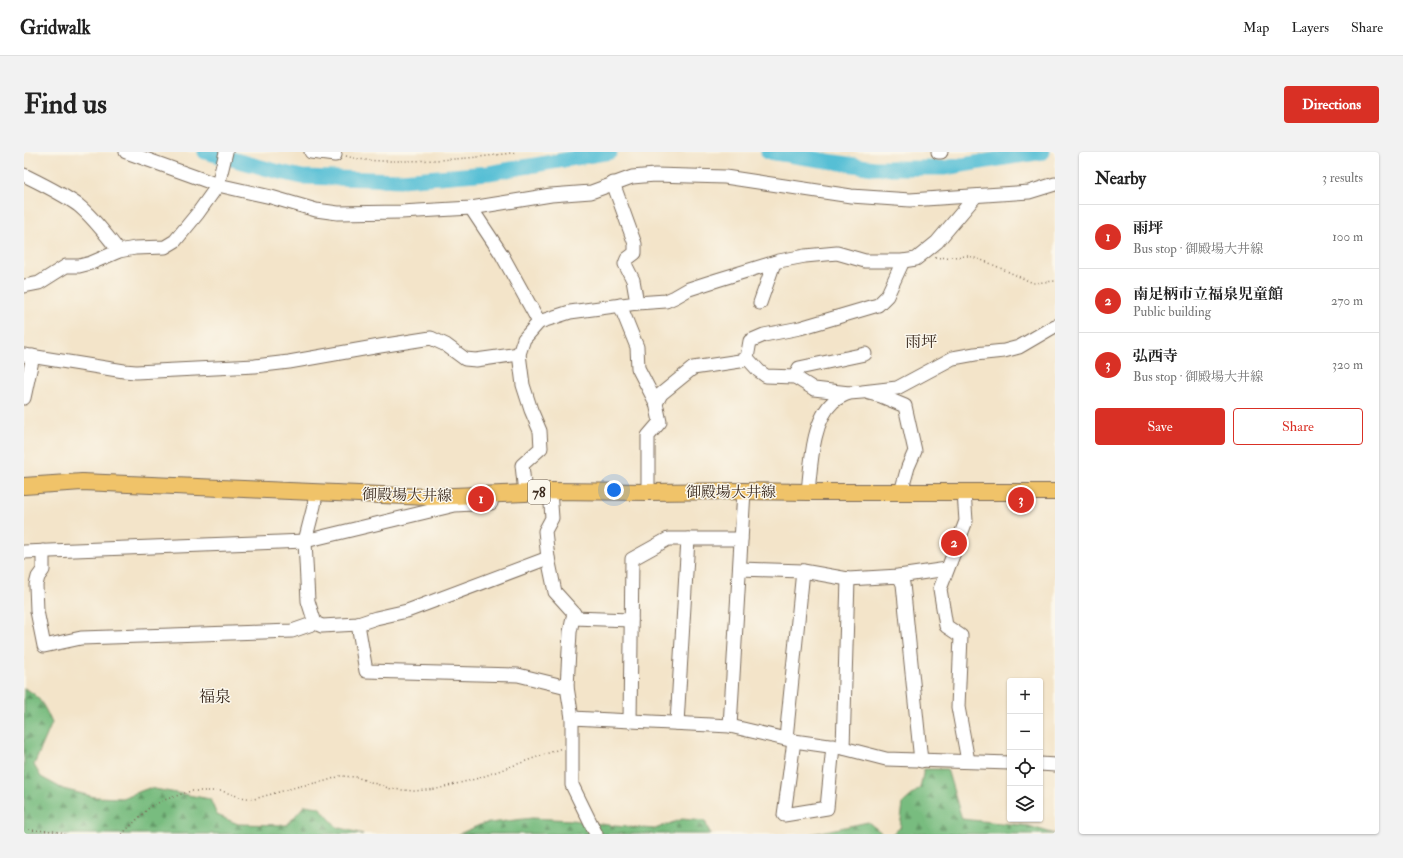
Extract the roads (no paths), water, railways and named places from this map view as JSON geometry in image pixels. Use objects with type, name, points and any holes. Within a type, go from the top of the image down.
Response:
[{"type":"main road","name":"御殿場大井線","points":[[24,486],[82,482],[428,497],[550,491],[1055,492]]},
{"type":"street","points":[[126,152],[218,185],[271,197],[316,210],[338,213],[401,212],[471,208],[551,195],[591,192],[632,177],[655,175],[725,177],[851,196],[910,200],[976,197],[1029,192],[1055,184]]},
{"type":"street","points":[[24,286],[39,283],[66,266],[79,266],[91,263],[119,251],[135,248],[165,247],[175,241],[218,185],[226,152]]},
{"type":"street","points":[[311,152],[340,155]]},
{"type":"street","points":[[24,175],[66,197],[79,206],[119,251]]},
{"type":"street","points":[[613,183],[635,244],[635,253],[627,259],[625,264],[632,280],[637,303]]},
{"type":"street","points":[[525,493],[522,465],[541,448],[540,431],[523,385],[519,354],[524,339],[539,322],[570,312],[675,298],[689,289],[774,263],[805,256],[837,253],[866,261],[903,261],[916,259],[937,242],[976,197]]},
{"type":"street","points":[[471,208],[502,255],[539,322]]},
{"type":"street","points":[[747,358],[750,340],[764,335],[800,328],[878,304],[886,296],[903,261]]},
{"type":"street","points":[[760,303],[774,263]]},
{"type":"street","points":[[620,305],[637,347],[638,368],[656,403],[660,422],[648,436],[648,492]]},
{"type":"street","points":[[808,492],[816,436],[822,415],[834,401],[856,392],[897,388],[953,358],[1004,351],[1019,347],[1055,326]]},
{"type":"street","points":[[24,398],[28,355],[136,372],[255,366],[289,362],[386,344],[431,338],[446,345],[465,359],[476,360],[519,354]]},
{"type":"street","points":[[795,377],[799,368],[865,354]]},
{"type":"street","points":[[747,358],[766,376],[795,377],[814,388],[881,396],[905,406],[915,451],[908,467],[901,492]]},
{"type":"street","points":[[656,403],[662,394],[693,368],[740,361],[747,358]]},
{"type":"street","points":[[550,491],[552,518],[545,531],[548,558],[555,592],[574,614],[570,632],[567,687],[572,718],[572,785],[596,834]]},
{"type":"street","points":[[730,726],[744,491]]},
{"type":"street","points":[[316,492],[305,541],[308,601],[315,622],[322,626],[358,624],[407,611],[548,558]]},
{"type":"street","points":[[964,492],[966,521],[940,588],[946,626],[961,636],[958,707],[968,761]]},
{"type":"street","points":[[24,552],[305,541],[455,504],[491,503],[492,495]]},
{"type":"street","points":[[630,721],[632,559],[668,539],[742,539]]},
{"type":"street","points":[[677,723],[688,539]]},
{"type":"street","points":[[44,551],[43,570],[38,577],[36,585],[37,611],[44,646],[81,638],[292,631],[315,622]]},
{"type":"street","points":[[740,569],[803,571],[848,579],[898,576],[948,569]]},
{"type":"street","points":[[803,571],[784,815],[827,808],[838,747],[848,579]]},
{"type":"street","points":[[898,576],[903,584],[921,761]]},
{"type":"street","points":[[573,618],[631,620]]},
{"type":"street","points":[[358,624],[366,671],[518,676],[567,687]]},
{"type":"street","points":[[572,718],[730,726],[790,739],[838,747],[886,759],[1007,763]]},
{"type":"street","points":[[1043,764],[1055,765]]},
{"type":"waterway","points":[[205,152],[302,177],[401,180],[489,173],[610,152]]},
{"type":"waterway","points":[[768,152],[874,168],[944,168],[1043,152]]},
{"type":"place","name":"雨坪","points":[[481,499]]},
{"type":"place","name":"弘西寺","points":[[1021,500]]},
{"type":"place","name":"南足柄市立福泉児童館","points":[[954,543]]},
{"type":"district","name":"雨坪","points":[[921,341]]},
{"type":"district","name":"福泉","points":[[215,696]]}]
